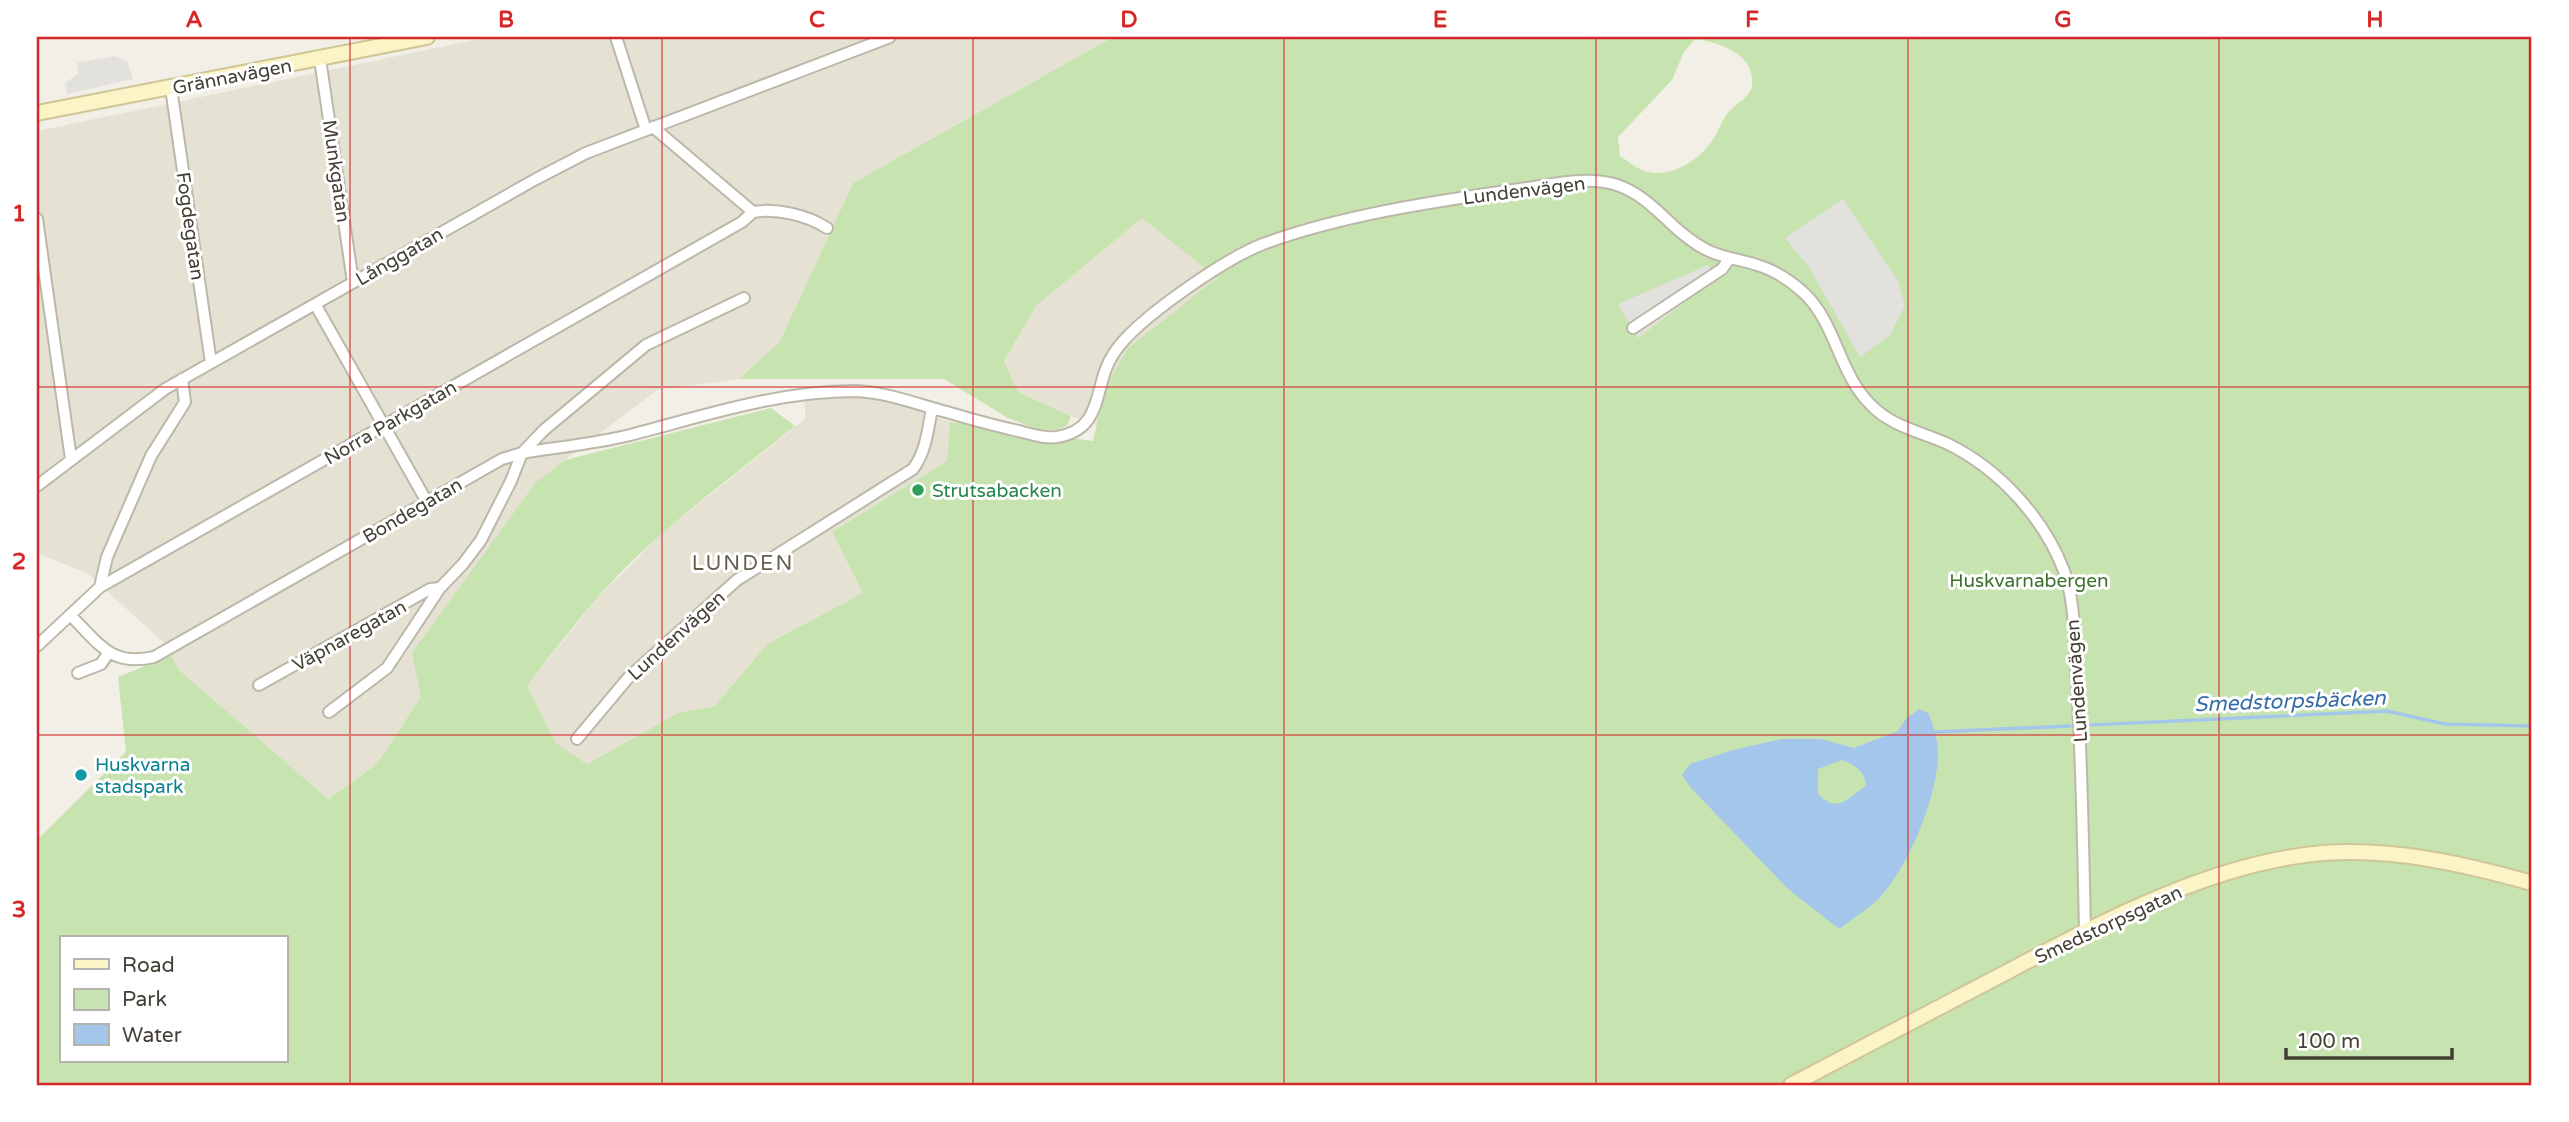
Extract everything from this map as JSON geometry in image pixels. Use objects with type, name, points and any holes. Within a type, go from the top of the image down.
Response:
[{"type":"street","name":"Grännavägen","points":[[37,113],[427,37]]},
{"type":"street","points":[[616,37],[649,128],[752,212],[768,210],[817,221],[827,228]]},
{"type":"street","name":"Långgatan","points":[[37,486],[182,379],[536,179],[586,153],[890,37]]},
{"type":"street","name":"Munkgatan","points":[[320,59],[353,282]]},
{"type":"street","name":"Fogdegatan","points":[[171,88],[211,363]]},
{"type":"street","name":"Lundenvägen","points":[[522,453],[623,436],[761,401],[857,391],[885,394],[1044,437],[1056,437],[1075,432],[1086,424],[1094,412],[1102,376],[1124,339],[1229,259],[1272,241],[1413,206],[1536,187],[1600,181],[1619,186],[1642,196],[1705,249],[1773,271],[1806,295],[1822,318],[1850,378],[1872,407],[1894,422],[1950,445],[1992,470],[2025,506],[2052,547],[2064,572],[2071,599],[2080,727],[2085,931]]},
{"type":"street","name":"Norra Parkgatan","points":[[37,646],[100,587],[742,222],[752,212]]},
{"type":"street","points":[[37,219],[71,459]]},
{"type":"street","points":[[1633,328],[1723,269],[1730,258]]},
{"type":"street","name":"Bondegatan","points":[[109,652],[122,660],[153,657],[502,459],[522,453],[544,430],[646,345],[744,298]]},
{"type":"street","points":[[315,304],[427,502]]},
{"type":"street","points":[[100,587],[107,557],[151,456],[185,402],[182,379]]},
{"type":"street","name":"Lundenvägen","points":[[577,739],[628,678],[737,580],[913,469],[925,446],[932,408]]},
{"type":"street","name":"Väpnaregatan","points":[[329,712],[387,668],[440,588],[481,540],[522,453]]},
{"type":"street","name":"Väpnaregatan","points":[[260,685],[430,589],[440,588]]},
{"type":"street","points":[[70,615],[109,652],[101,664],[78,673]]},
{"type":"street","name":"Smedstorpsgatan","points":[[1791,1085],[2085,931],[2148,901],[2275,860],[2323,853],[2416,856],[2460,863],[2532,883]]},
{"type":"shaded area","points":[[489,37],[1113,37],[853,183],[780,341],[739,379],[657,390],[536,482],[421,696],[385,752],[373,767],[327,799],[178,669],[164,643],[88,574],[37,553],[37,131]]},
{"type":"shaded area","points":[[115,56],[127,61],[133,79],[67,94],[65,83],[79,73],[77,63]]},
{"type":"shaded area","points":[[1843,199],[1898,281],[1905,306],[1890,335],[1860,357],[1809,267],[1785,238]]},
{"type":"shaded area","points":[[1154,208],[1224,282],[1101,426],[1071,416],[1018,392],[1004,361],[1036,306]]},
{"type":"shaded area","points":[[1708,265],[1715,279],[1638,338],[1618,304]]},
{"type":"shaded area","points":[[857,394],[899,404],[950,422],[947,461],[832,532],[864,593],[767,644],[715,706],[678,713],[587,764],[556,743],[527,686],[596,600],[662,533],[805,419],[805,401]]},
{"type":"green space","name":"Huskvarnabergen","points":[[1113,37],[2532,37],[2532,1085],[37,1085],[37,840],[126,752],[118,677],[171,655],[178,669],[328,799],[373,767],[385,752],[421,696],[412,653],[536,482],[565,460],[771,408],[795,426],[685,514],[623,570],[585,612],[527,686],[556,743],[587,764],[678,713],[715,706],[767,644],[863,593],[832,532],[947,461],[950,422],[1093,441],[1105,388],[1128,348],[1217,278],[1142,218],[1036,306],[1004,361],[1018,392],[1071,416],[1067,426],[1056,430],[1037,429],[1008,418],[944,379],[739,379],[780,341],[853,183]],"holes":[[[1695,39],[1734,51],[1742,58],[1752,74],[1752,85],[1746,97],[1726,116],[1706,148],[1684,166],[1657,173],[1644,171],[1620,156],[1618,137],[1672,80],[1684,52]]]},
{"type":"water","points":[[1919,709],[1928,713],[1935,733],[1938,755],[1927,809],[1912,848],[1892,882],[1873,904],[1839,929],[1787,888],[1691,788],[1682,775],[1690,764],[1733,750],[1781,739],[1821,739],[1854,748],[1898,731],[1906,719]],"holes":[[[1842,760],[1861,772],[1866,786],[1838,804],[1825,800],[1818,794],[1818,769]]]},
{"type":"waterway","name":"Smedstorpsbäcken","points":[[2090,725],[2387,711],[2445,724],[2532,726]]},
{"type":"waterway","name":"Smedstorpsbäcken","points":[[1935,732],[2070,726]]},
{"type":"place","name":"Strutsabacken","points":[[918,490]]},
{"type":"place","name":"Huskvarna stadspark","points":[[81,775]]},
{"type":"district","name":"LUNDEN","points":[[743,563]]}]
